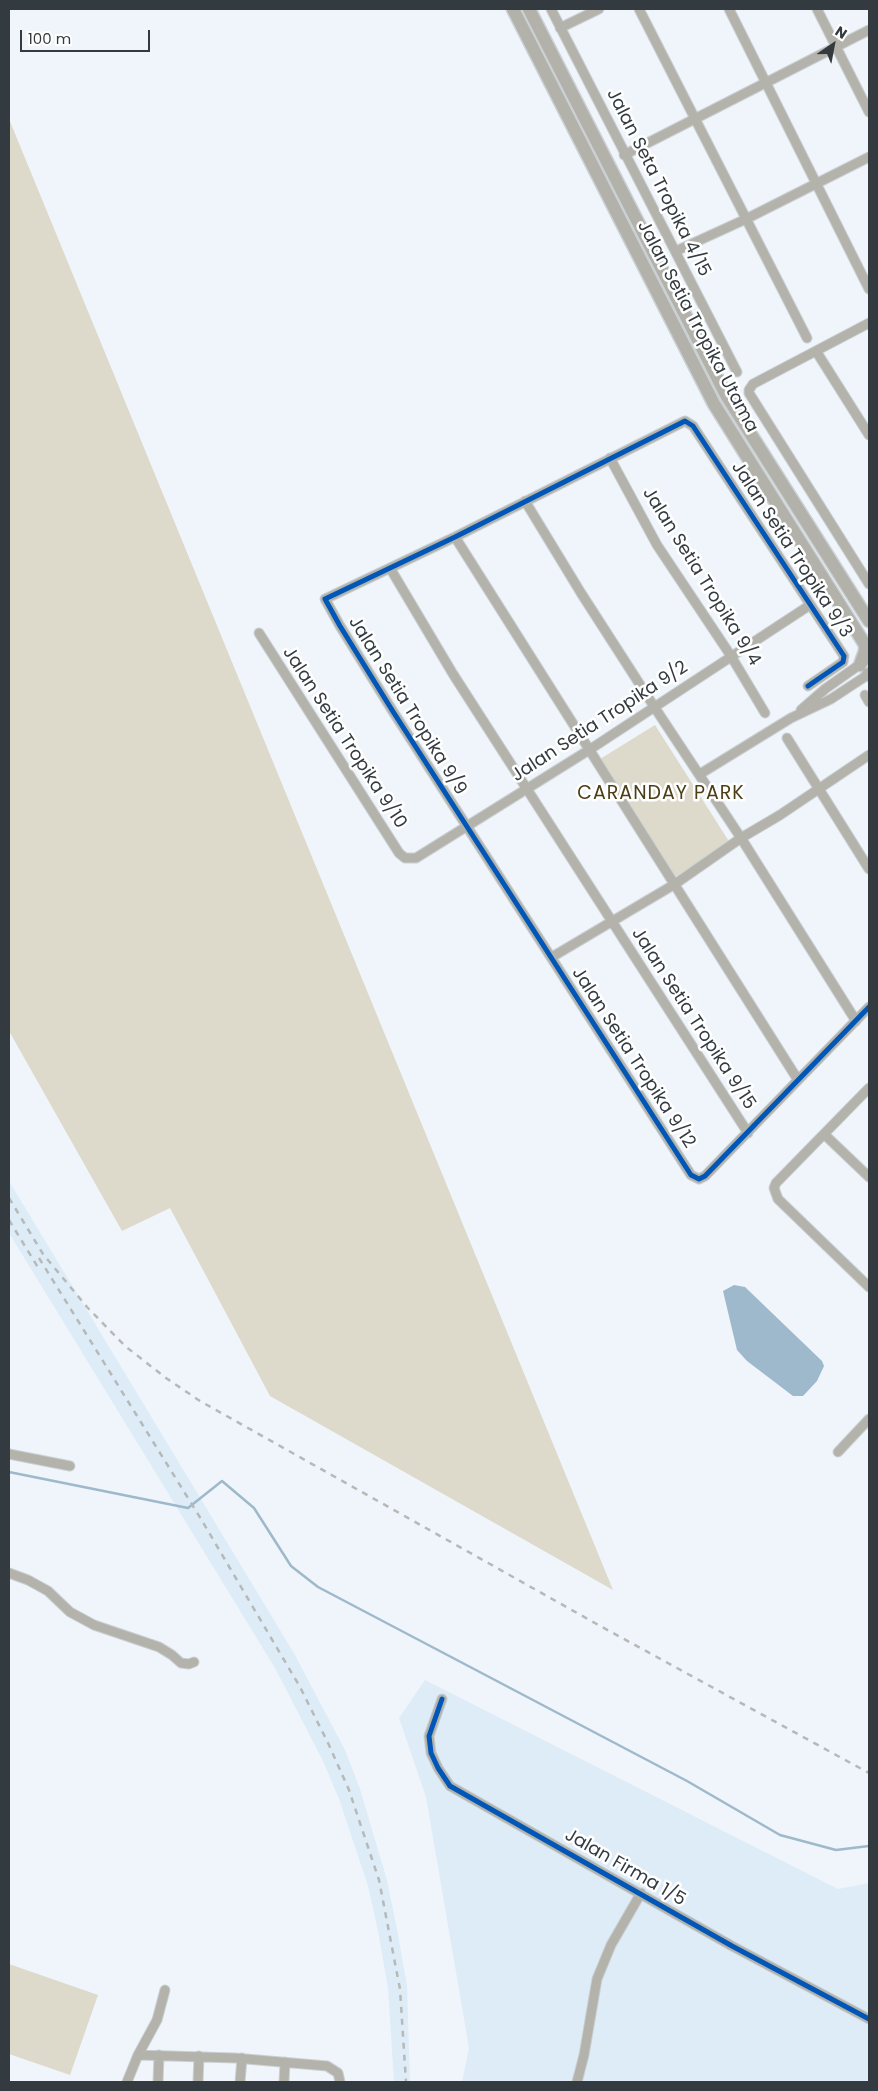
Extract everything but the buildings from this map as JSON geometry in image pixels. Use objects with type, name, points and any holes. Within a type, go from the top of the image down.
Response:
[{"type":"main road","name":"Jalan Setia Tropika Utama","points":[[513,9],[714,404],[867,648]]},
{"type":"main road","name":"Jalan Setia Tropika Utama","points":[[528,9],[726,395],[869,621]]},
{"type":"main road","points":[[867,648],[865,651],[867,669]]},
{"type":"street","name":"Jalan Seta Tropika 4/15","points":[[550,9],[737,372]]},
{"type":"street","points":[[560,28],[599,9]]},
{"type":"street","points":[[639,9],[807,338]]},
{"type":"street","points":[[729,9],[869,289]]},
{"type":"street","points":[[817,9],[869,112]]},
{"type":"street","points":[[624,155],[869,30]]},
{"type":"street","points":[[676,251],[746,219],[869,157]]},
{"type":"street","points":[[868,579],[750,393],[752,384],[869,323]]},
{"type":"street","points":[[816,351],[869,435]]},
{"type":"street","name":"Jalan Setia Tropika 9/3","points":[[610,458],[685,421],[693,426],[845,658],[843,662],[808,686]]},
{"type":"street","points":[[390,568],[610,458]]},
{"type":"street","name":"Jalan Setia Tropika 9/4","points":[[610,458],[657,545],[731,656],[765,713]]},
{"type":"street","points":[[525,501],[654,708],[700,774],[856,1021]]},
{"type":"street","points":[[455,537],[798,1080]]},
{"type":"street","name":"Jalan Setia Tropika 9/9","points":[[390,568],[325,599],[467,828],[552,957]]},
{"type":"street","name":"Jalan Setia Tropika 9/15","points":[[390,568],[454,674],[748,1133]]},
{"type":"street","name":"Jalan Setia Tropika 9/2","points":[[405,858],[416,858],[467,828],[810,605]]},
{"type":"street","name":"Jalan Setia Tropika 9/10","points":[[259,632],[399,853],[405,858]]},
{"type":"street","points":[[700,774],[791,718],[831,699],[855,684],[867,669]]},
{"type":"street","points":[[791,718],[825,689],[848,674],[867,669]]},
{"type":"street","points":[[848,674],[855,684]]},
{"type":"street","points":[[787,738],[869,869]]},
{"type":"street","points":[[552,957],[675,884],[741,838],[780,815],[869,755]]},
{"type":"street","name":"Jalan Setia Tropika 9/12","points":[[552,957],[691,1174],[699,1179],[705,1176],[748,1133]]},
{"type":"street","points":[[748,1133],[869,1007]]},
{"type":"street","points":[[869,1088],[776,1183],[774,1188],[778,1199],[869,1287]]},
{"type":"street","points":[[824,1134],[869,1177]]},
{"type":"street","points":[[838,1452],[869,1419]]},
{"type":"street","points":[[9,1454],[70,1466]]},
{"type":"street","points":[[9,1573],[28,1580],[48,1592],[70,1612],[94,1624],[158,1647],[181,1663],[189,1664],[194,1662]]},
{"type":"street","name":"Jalan Firma 1/5","points":[[442,1699],[428,1736],[431,1753],[450,1786],[732,1946],[869,2019]]},
{"type":"street","points":[[577,2082],[584,2055],[597,1979],[611,1945],[641,1893]]},
{"type":"street","points":[[127,2082],[138,2055],[157,2020],[165,1990]]},
{"type":"street","points":[[138,2055],[242,2058],[331,2067],[338,2073],[340,2082]]},
{"type":"street","points":[[158,2082],[159,2055]]},
{"type":"street","points":[[198,2082],[199,2056]]},
{"type":"street","points":[[240,2082],[242,2058]]},
{"type":"street","points":[[284,2082],[285,2062]]},
{"type":"shaded area","points":[[9,119],[613,1590],[270,1396],[170,1208],[122,1231],[9,1031]]},
{"type":"shaded area","name":"CARANDAY PARK","points":[[655,725],[730,843],[675,877],[600,759]]},
{"type":"shaded area","points":[[9,1181],[295,1655],[345,1750],[360,1789],[387,1880],[397,1929],[407,1986],[410,2082],[394,2082],[388,1988],[378,1931],[368,1886],[339,1799],[323,1761],[275,1668],[9,1233]]},
{"type":"shaded area","points":[[425,1680],[838,1889],[869,1883],[869,2082],[462,2082],[469,2048],[426,1797],[399,1718]]},
{"type":"shaded area","points":[[9,1964],[98,1995],[70,2075],[9,2054]]},
{"type":"water","points":[[734,1285],[745,1287],[822,1361],[824,1366],[817,1381],[803,1396],[793,1396],[747,1361],[737,1350],[723,1291]]},
{"type":"waterway","points":[[9,1472],[188,1508],[222,1481],[254,1508],[291,1566],[318,1587],[687,1781],[780,1835],[836,1850],[869,1846]]},
{"type":"railway","points":[[9,1198],[43,1254],[87,1307],[125,1346],[166,1378],[200,1401],[602,1627],[869,1773]]},
{"type":"railway","points":[[9,1220],[39,1269]]},
{"type":"railway","points":[[39,1258],[201,1519],[300,1687],[329,1745],[349,1790],[379,1880],[400,1989],[406,2082]]},
{"type":"cycle path","points":[[808,686],[843,662],[844,656],[693,426],[685,421],[455,537],[325,599],[392,710],[691,1175],[699,1179],[705,1176],[869,1007]]},
{"type":"cycle path","points":[[442,1699],[429,1736],[431,1753],[450,1786],[732,1946],[869,2019]]},
{"type":"district","name":"CARANDAY PARK","points":[[661,794]]}]
